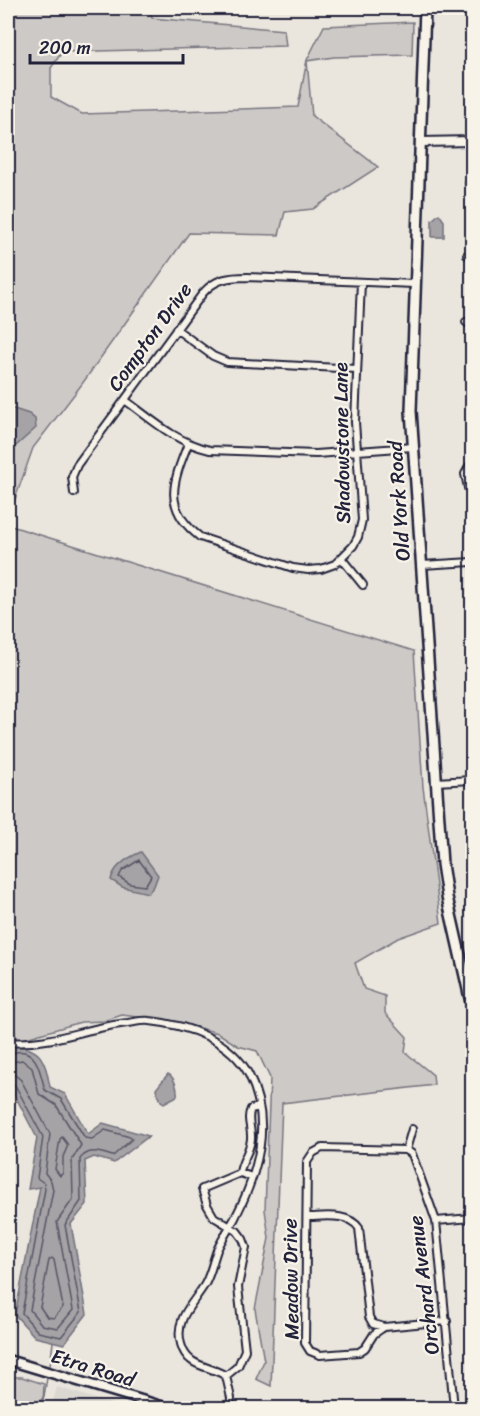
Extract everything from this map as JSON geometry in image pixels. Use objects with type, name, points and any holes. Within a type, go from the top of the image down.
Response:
[{"type":"main road","name":"Old York Road","points":[[425,8],[414,284],[411,400],[413,447],[435,782],[445,886],[472,1007]]},
{"type":"main road","name":"Etra Road","points":[[8,1360],[168,1408]]},
{"type":"street","points":[[421,142],[472,141]]},
{"type":"street","name":"Compton Drive","points":[[74,493],[72,480],[74,471],[176,329],[211,285],[226,278],[248,277],[414,284]]},
{"type":"street","name":"Shadowstone Lane","points":[[342,559],[358,537],[362,520],[355,410],[361,282]]},
{"type":"street","points":[[466,322],[472,327]]},
{"type":"street","points":[[176,329],[213,356],[227,362],[357,369]]},
{"type":"street","points":[[125,400],[188,444],[210,450],[296,454],[413,447]]},
{"type":"street","points":[[188,444],[176,473],[173,494],[180,517],[190,530],[200,537],[301,570],[321,569],[342,559],[363,585]]},
{"type":"street","points":[[468,488],[465,474],[472,461]]},
{"type":"street","points":[[422,565],[472,561]]},
{"type":"street","points":[[435,782],[472,780]]},
{"type":"street","points":[[17,1042],[50,1040],[109,1025],[149,1020],[183,1028],[217,1040],[233,1053],[246,1070],[254,1084],[263,1130],[256,1165],[205,1284],[179,1325],[180,1342],[186,1356],[195,1364],[226,1376]]},
{"type":"street","points":[[240,1173],[241,1164],[251,1142],[248,1115],[251,1109],[259,1107]]},
{"type":"street","points":[[406,1150],[412,1129]]},
{"type":"street","name":"Meadow Drive","points":[[384,1327],[374,1334],[365,1348],[359,1352],[320,1355],[307,1347],[304,1339],[307,1162],[310,1156],[322,1148],[406,1150]]},
{"type":"street","name":"Orchard Avenue","points":[[406,1150],[412,1154],[436,1221],[454,1408]]},
{"type":"street","points":[[226,1376],[238,1366],[245,1350],[238,1287],[246,1247],[243,1239],[210,1212],[202,1189],[240,1173],[252,1177]]},
{"type":"street","points":[[307,1217],[345,1218],[356,1224],[361,1232],[369,1317],[376,1326],[447,1321]]},
{"type":"street","points":[[436,1221],[472,1218]]},
{"type":"street","points":[[226,1376],[231,1398],[230,1408]]},
{"type":"shaded area","points":[[8,8],[150,8],[152,18],[284,30],[286,46],[62,52],[51,68],[51,97],[82,114],[298,107],[307,60],[324,26],[413,22],[412,55],[334,57],[307,61],[312,116],[378,167],[313,209],[285,212],[279,235],[189,233],[82,384],[33,448],[8,519]]},
{"type":"shaded area","points":[[8,525],[414,651],[423,787],[441,923],[398,938],[355,963],[364,989],[385,996],[385,1013],[407,1037],[405,1052],[433,1075],[434,1085],[282,1103],[271,1386],[256,1379],[264,1361],[255,1309],[269,1238],[265,1210],[270,1078],[257,1051],[238,1046],[218,1033],[177,1022],[122,1015],[104,1021],[81,1022],[19,1040],[8,1036]]},
{"type":"shaded area","points":[[8,1377],[22,1377],[44,1384],[43,1405],[50,1408],[8,1408]]},
{"type":"shaded area","points":[[57,1387],[125,1408],[51,1408]]},
{"type":"water","points":[[439,214],[444,221],[444,237],[432,237],[432,220]]},
{"type":"water","points":[[8,407],[29,414],[35,419],[36,428],[8,453]]},
{"type":"water","points":[[141,852],[158,875],[154,886],[148,893],[122,887],[111,880],[119,866]]},
{"type":"water","points":[[13,1046],[31,1049],[37,1053],[44,1063],[50,1087],[65,1094],[88,1134],[103,1123],[149,1136],[114,1163],[94,1157],[85,1161],[87,1204],[71,1224],[87,1314],[64,1344],[35,1337],[15,1315],[40,1187],[28,1189],[37,1138],[8,1082],[8,1051]]},
{"type":"water","points":[[168,1074],[175,1083],[177,1096],[164,1103],[156,1089]]},
{"type":"waterway","points":[[8,1013],[17,1040]]},
{"type":"waterway","points":[[50,1366],[53,1342]]},
{"type":"waterway","points":[[36,1408],[44,1396],[47,1378]]}]
